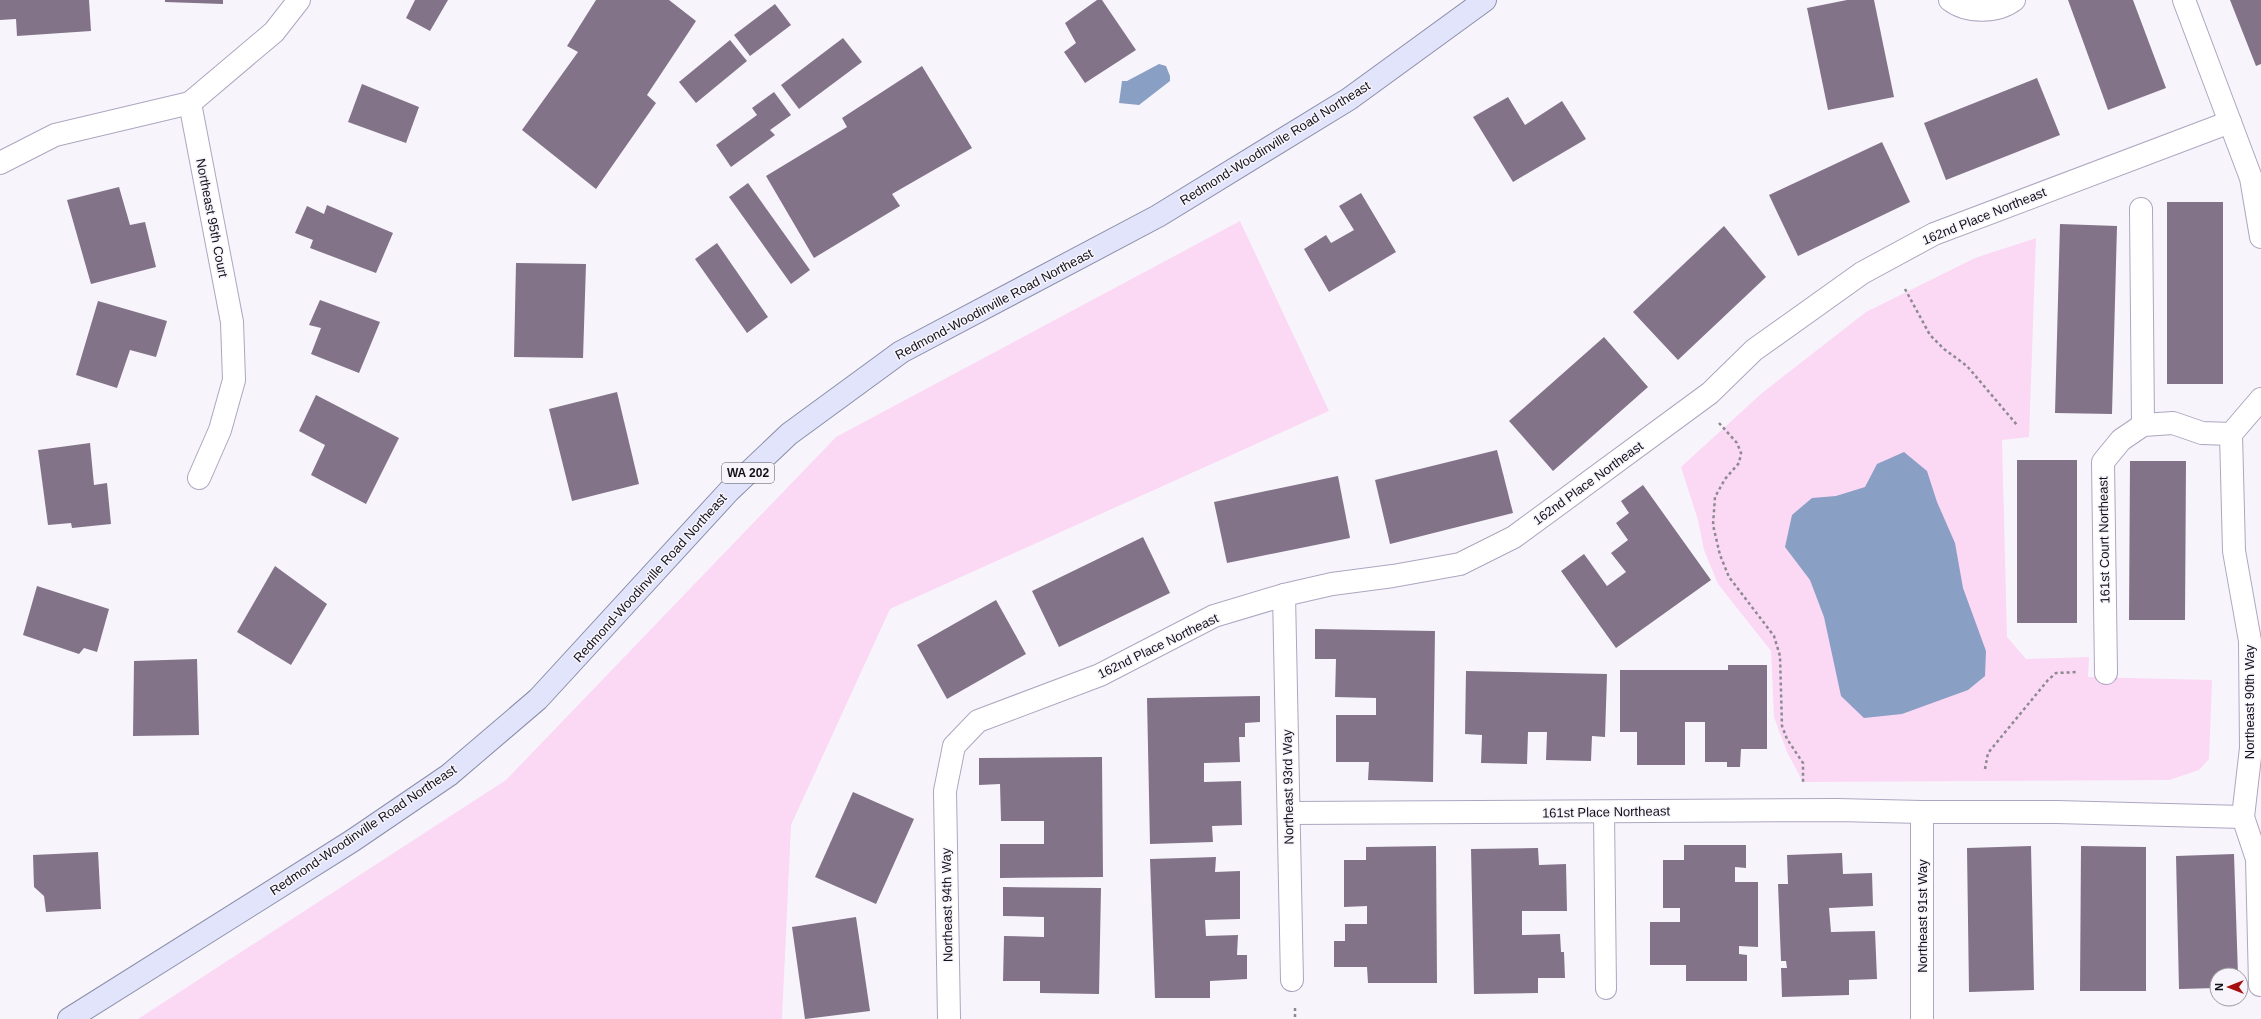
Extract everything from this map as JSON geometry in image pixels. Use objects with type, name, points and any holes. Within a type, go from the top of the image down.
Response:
[{"type":"main road","name":"Redmond-Woodinville Road Northeast","points":[[69,1019],[352,841],[449,775],[538,699],[729,491],[778,444],[901,352],[1158,216],[1349,99],[1484,0]]},
{"type":"street","points":[[0,163],[55,135],[190,103],[274,32],[299,0]]},
{"type":"street","points":[[1950,0],[1973,10],[1994,9],[2014,0]]},
{"type":"street","points":[[2184,0],[2251,178],[2261,237]]},
{"type":"street","name":"Northeast 95th Court","points":[[190,103],[232,322],[234,380],[220,430],[199,478]]},
{"type":"street","name":"162nd Place Northeast","points":[[945,791],[954,746],[978,721],[1100,675],[1214,616],[1284,595],[1332,584],[1393,576],[1460,564],[1514,537],[1710,393],[1754,350],[1862,273],[1934,234],[2230,122]]},
{"type":"street","points":[[2141,209],[2143,425],[2173,423],[2202,433],[2231,434],[2261,399]]},
{"type":"street","name":"161st Court Northeast","points":[[2106,669],[2103,462],[2121,440],[2143,425]]},
{"type":"street","name":"Northeast 90th Way","points":[[2231,434],[2234,551],[2250,641],[2251,748],[2243,817]]},
{"type":"street","name":"Northeast 93rd Way","points":[[1284,595],[1292,980]]},
{"type":"street","name":"Northeast 94th Way","points":[[945,791],[949,1019]]},
{"type":"street","name":"161st Place Northeast","points":[[1289,813],[1837,810],[1922,812]]},
{"type":"street","points":[[1922,812],[2057,812],[2243,817],[2257,858],[2260,985]]},
{"type":"street","name":"Northeast 91st Way","points":[[1922,812],[1922,1019]]},
{"type":"lane","points":[[1604,812],[1606,989]]},
{"type":"path","points":[[1905,288],[1930,334],[1944,349],[1967,366],[2017,425]]},
{"type":"path","points":[[1719,423],[1737,443],[1741,453],[1739,463],[1725,479],[1715,497],[1713,524],[1720,555],[1729,577],[1774,636],[1780,656],[1782,726],[1787,739],[1803,763],[1803,782],[1798,787]]},
{"type":"path","points":[[1985,769],[1988,753],[2056,673],[2089,672],[2106,669]]},
{"type":"shaded area","points":[[1240,221],[1329,411],[890,609],[791,825],[782,1019],[138,1019],[506,780],[836,437]]},
{"type":"shaded area","points":[[2036,238],[2029,437],[2002,440],[2007,637],[2026,659],[2089,657],[2088,677],[2212,680],[2209,759],[2199,770],[2169,780],[1803,782],[1787,752],[1774,717],[1771,651],[1718,584],[1704,550],[1698,520],[1681,467],[1762,393],[1866,312],[1975,258]]},
{"type":"water","points":[[1159,64],[1166,66],[1170,76],[1170,81],[1139,105],[1119,103],[1122,81],[1127,81]]},
{"type":"water","points":[[1904,452],[1927,471],[1937,502],[1955,543],[1963,588],[1986,651],[1985,676],[1968,690],[1902,714],[1864,718],[1841,696],[1824,617],[1810,580],[1785,547],[1792,515],[1812,498],[1836,496],[1865,487],[1877,464]]},
{"type":"building","points":[[0,0],[89,0],[91,31],[17,36],[16,19],[0,20]]},
{"type":"building","points":[[165,0],[223,0],[223,4],[165,2]]},
{"type":"building","points":[[415,0],[448,0],[430,31],[406,18]]},
{"type":"building","points":[[596,0],[669,0],[696,21],[647,95],[656,103],[596,189],[522,130],[578,52],[567,46]]},
{"type":"building","points":[[1097,0],[1102,0],[1136,50],[1085,83],[1064,52],[1076,43],[1065,23]]},
{"type":"building","points":[[1847,0],[1874,0],[1894,97],[1828,110],[1807,8]]},
{"type":"building","points":[[2068,0],[2133,0],[2166,88],[2108,110]]},
{"type":"building","points":[[2230,0],[2261,0],[2261,64],[2256,66]]},
{"type":"building","points":[[775,4],[791,25],[750,56],[734,35]]},
{"type":"building","points":[[843,38],[862,62],[799,109],[781,85]]},
{"type":"building","points":[[730,40],[747,61],[696,103],[679,82]]},
{"type":"building","points":[[922,66],[972,148],[892,194],[900,206],[814,258],[766,176],[847,127],[842,118]]},
{"type":"building","points":[[2037,78],[2060,135],[1946,180],[1924,123]]},
{"type":"building","points":[[362,84],[419,107],[406,143],[348,122]]},
{"type":"building","points":[[774,92],[791,115],[770,130],[775,135],[731,167],[716,145],[757,115],[752,108]]},
{"type":"building","points":[[1508,97],[1525,125],[1562,101],[1586,139],[1513,182],[1473,117]]},
{"type":"building","points":[[1882,142],[1910,202],[1798,256],[1769,195]]},
{"type":"building","points":[[748,183],[810,270],[791,284],[729,197]]},
{"type":"building","points":[[119,187],[130,225],[145,222],[156,267],[91,284],[67,200]]},
{"type":"building","points":[[1361,193],[1396,252],[1329,292],[1304,249],[1326,235],[1331,243],[1354,230],[1339,206]]},
{"type":"building","points":[[2167,202],[2223,202],[2223,384],[2167,384]]},
{"type":"building","points":[[327,205],[393,233],[376,273],[310,248],[313,240],[295,233],[307,206],[324,214]]},
{"type":"building","points":[[2060,224],[2117,226],[2112,414],[2055,413]]},
{"type":"building","points":[[1724,226],[1766,277],[1678,360],[1633,312]]},
{"type":"building","points":[[717,243],[768,317],[747,333],[695,259]]},
{"type":"building","points":[[516,263],[586,264],[583,358],[514,357]]},
{"type":"building","points":[[320,300],[380,322],[359,373],[311,354],[321,328],[309,325]]},
{"type":"building","points":[[98,301],[167,321],[156,357],[130,350],[117,388],[76,375]]},
{"type":"building","points":[[1604,337],[1648,387],[1553,471],[1509,421]]},
{"type":"building","points":[[617,392],[639,484],[572,501],[549,409]]},
{"type":"building","points":[[316,395],[399,438],[366,504],[311,475],[325,445],[299,431]]},
{"type":"building","points":[[90,443],[94,485],[107,483],[111,524],[72,528],[71,523],[48,525],[38,450]]},
{"type":"building","points":[[1497,450],[1513,513],[1390,544],[1375,480]]},
{"type":"building","points":[[2017,460],[2077,460],[2077,623],[2017,623]]},
{"type":"building","points":[[2130,461],[2186,461],[2185,620],[2129,620]]},
{"type":"building","points":[[1338,476],[1350,538],[1227,563],[1214,502]]},
{"type":"building","points":[[1643,485],[1711,580],[1616,648],[1561,571],[1584,554],[1607,586],[1626,572],[1611,553],[1628,540],[1616,523],[1629,513],[1621,501]]},
{"type":"building","points":[[1143,537],[1170,593],[1059,647],[1032,591]]},
{"type":"building","points":[[275,566],[327,604],[291,665],[237,632]]},
{"type":"building","points":[[37,586],[109,609],[97,652],[84,648],[79,654],[23,635]]},
{"type":"building","points":[[996,600],[1026,654],[947,699],[917,645]]},
{"type":"building","points":[[1315,629],[1435,631],[1433,782],[1368,780],[1369,762],[1336,762],[1336,715],[1376,715],[1376,698],[1335,697],[1336,659],[1315,659]]},
{"type":"building","points":[[197,659],[199,735],[133,736],[134,661]]},
{"type":"building","points":[[1728,665],[1767,665],[1767,749],[1741,749],[1740,767],[1727,767],[1727,762],[1705,762],[1705,722],[1685,722],[1685,765],[1637,765],[1637,732],[1620,732],[1620,670],[1728,670]]},
{"type":"building","points":[[1466,671],[1607,674],[1605,737],[1592,736],[1591,761],[1546,760],[1547,732],[1528,732],[1527,764],[1481,763],[1482,735],[1465,734]]},
{"type":"building","points":[[1260,696],[1260,722],[1245,723],[1245,737],[1239,737],[1240,762],[1204,763],[1204,782],[1241,781],[1242,825],[1212,826],[1213,842],[1150,844],[1147,698]]},
{"type":"building","points":[[1102,757],[1103,877],[1000,878],[1000,844],[1044,844],[1044,821],[1001,821],[1000,784],[979,785],[979,758]]},
{"type":"building","points":[[853,792],[914,819],[876,904],[815,877]]},
{"type":"building","points":[[1684,845],[1746,845],[1746,868],[1735,867],[1735,882],[1758,882],[1758,947],[1739,946],[1739,954],[1747,955],[1747,981],[1686,981],[1686,965],[1650,965],[1650,922],[1680,922],[1680,908],[1663,908],[1663,860],[1684,860]]},
{"type":"building","points":[[1436,846],[1437,983],[1368,983],[1367,967],[1334,967],[1334,941],[1345,941],[1345,924],[1367,924],[1367,906],[1344,907],[1344,860],[1366,860],[1366,847]]},
{"type":"building","points":[[2031,846],[2034,990],[1969,992],[1967,848]]},
{"type":"building","points":[[2081,846],[2146,847],[2146,991],[2080,991]]},
{"type":"building","points":[[1538,848],[1539,865],[1566,864],[1567,911],[1522,911],[1522,935],[1560,934],[1561,952],[1564,952],[1565,978],[1538,978],[1538,993],[1474,994],[1471,849]]},
{"type":"building","points":[[98,852],[101,909],[46,912],[44,896],[34,887],[33,855]]},
{"type":"building","points":[[1842,853],[1843,874],[1872,873],[1873,906],[1829,908],[1831,932],[1875,931],[1877,979],[1849,980],[1849,995],[1782,997],[1781,968],[1787,968],[1786,961],[1781,961],[1778,884],[1788,884],[1787,855]]},
{"type":"building","points":[[2234,854],[2238,967],[2209,967],[2209,988],[2179,989],[2176,856]]},
{"type":"building","points":[[1216,857],[1215,872],[1240,871],[1240,919],[1205,920],[1206,936],[1238,935],[1237,955],[1247,955],[1247,979],[1210,981],[1210,998],[1155,998],[1150,859]]},
{"type":"building","points":[[1003,887],[1101,888],[1099,994],[1040,993],[1040,981],[1003,981],[1004,936],[1044,937],[1044,917],[1003,916]]},
{"type":"building","points":[[856,917],[870,1011],[805,1019],[792,927]]}]
